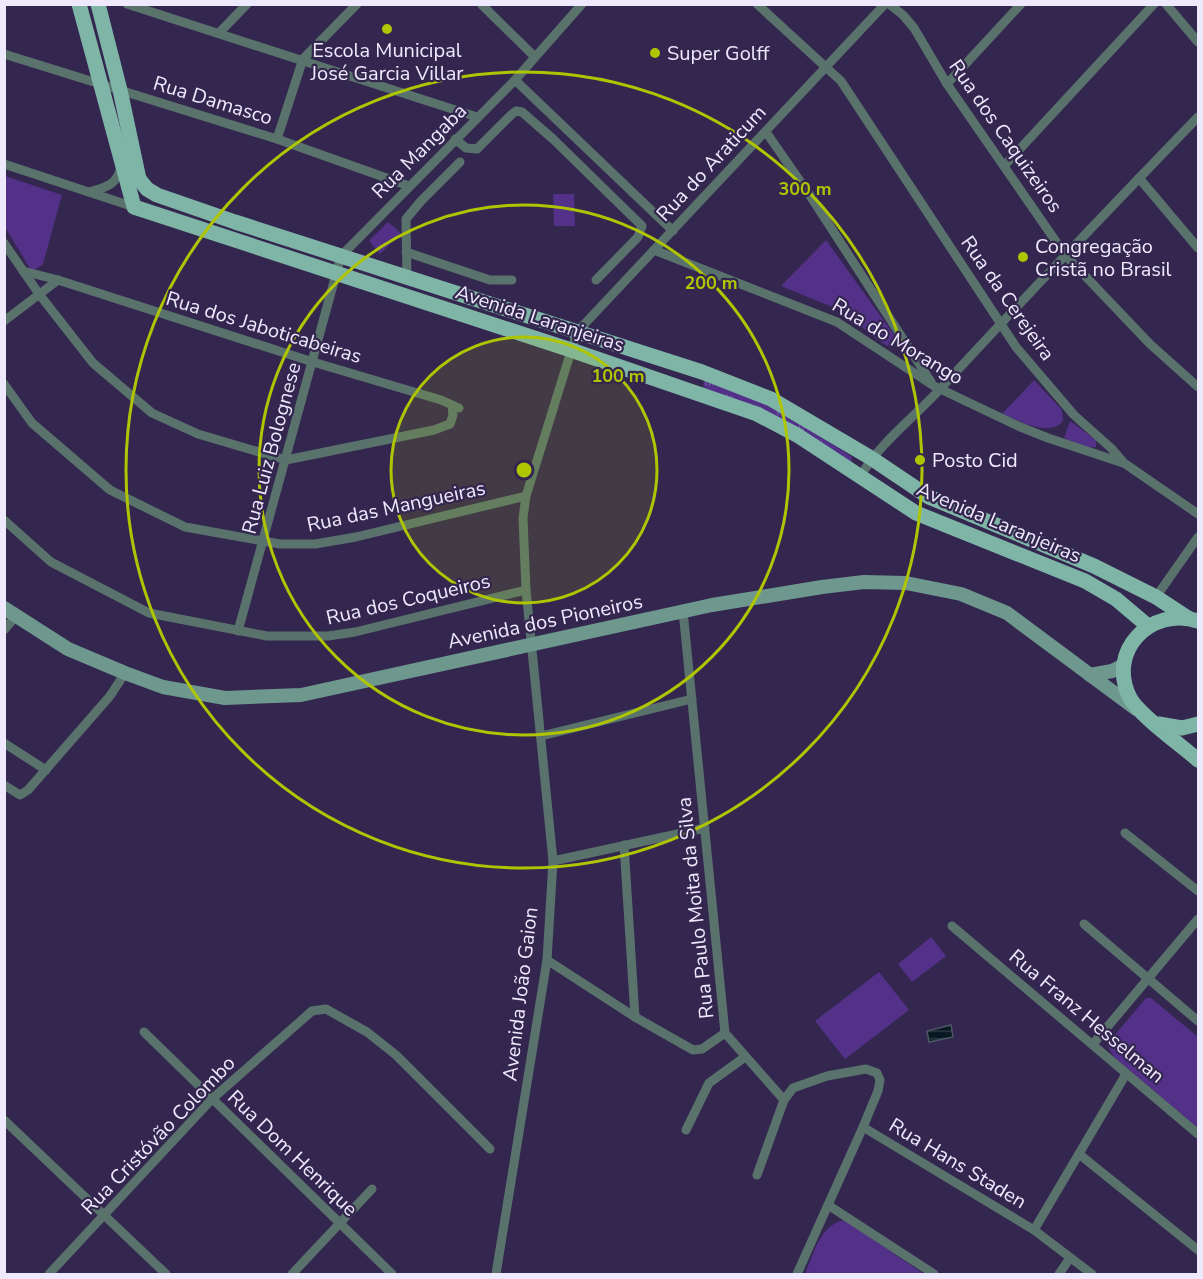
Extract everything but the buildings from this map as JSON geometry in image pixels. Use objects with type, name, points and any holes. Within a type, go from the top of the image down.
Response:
[{"type":"main road","points":[[79,4],[134,207]]},
{"type":"main road","points":[[98,4],[120,90]]},
{"type":"main road","name":"Avenida Laranjeiras","points":[[120,90],[139,179],[147,189],[157,195],[702,372],[771,399],[929,497],[1056,549],[1156,597],[1193,620]]},
{"type":"main road","name":"Avenida Laranjeiras","points":[[134,207],[571,350],[757,414],[797,435],[916,513],[1085,581],[1116,598],[1148,626]]},
{"type":"main road","name":"Avenida dos Pioneiros","points":[[10,612],[68,649],[124,673],[163,687],[225,698],[301,695],[683,611],[822,587],[864,582],[906,583],[961,594],[1007,613],[1147,717],[1198,760]]},
{"type":"main road","points":[[1193,620],[1174,617],[1148,626],[1136,637],[1128,650],[1124,665],[1124,682],[1130,699],[1147,717],[1167,727],[1182,728],[1198,724]]},
{"type":"main road","points":[[1090,675],[1112,671],[1124,665]]},
{"type":"street","points":[[127,4],[477,117]]},
{"type":"street","points":[[219,33],[247,4]]},
{"type":"street","points":[[277,139],[303,59],[357,4]]},
{"type":"street","points":[[481,4],[535,57]]},
{"type":"street","name":"Rua Mangaba","points":[[336,274],[341,256],[515,80],[582,4]]},
{"type":"street","name":"Rua da Cerejeira","points":[[757,4],[841,81],[1016,346],[1074,415],[1111,448],[1124,463],[1198,514]]},
{"type":"street","name":"Rua do Araticum","points":[[571,350],[577,332],[885,4]]},
{"type":"street","name":"Rua dos Caquizeiros","points":[[890,4],[914,28],[947,84],[1066,256],[1150,345],[1198,387]]},
{"type":"street","points":[[947,84],[1021,4]]},
{"type":"street","points":[[1004,165],[1154,4]]},
{"type":"street","points":[[1166,4],[1198,42]]},
{"type":"street","name":"Rua Damasco","points":[[4,54],[277,139],[409,186]]},
{"type":"street","points":[[515,80],[673,231]]},
{"type":"street","points":[[456,139],[466,148],[477,149],[511,115],[516,111],[522,112],[642,226],[638,237],[596,280]]},
{"type":"street","points":[[860,477],[871,459],[937,388],[1198,117]]},
{"type":"street","points":[[766,132],[937,388]]},
{"type":"street","points":[[407,278],[406,219],[460,162]]},
{"type":"street","points":[[89,192],[114,184],[119,176],[122,163]]},
{"type":"street","name":"Avenida Laranjeiras","points":[[4,164],[134,207]]},
{"type":"street","points":[[1139,178],[1198,248]]},
{"type":"street","points":[[4,243],[39,294],[93,363],[152,413],[198,434],[286,459]]},
{"type":"street","name":"Rua do Morango","points":[[654,250],[837,322],[937,388],[1048,438],[1124,463]]},
{"type":"street","points":[[406,252],[490,280],[512,280]]},
{"type":"street","name":"Rua dos Jaboticabeiras","points":[[23,271],[58,280],[456,406],[450,424],[434,430],[286,459]]},
{"type":"street","name":"Rua Luiz Bolognese","points":[[238,631],[336,274]]},
{"type":"street","points":[[4,321],[58,280]]},
{"type":"street","points":[[531,646],[523,518],[526,496],[571,350]]},
{"type":"street","name":"Rua das Mangueiras","points":[[4,384],[32,423],[110,490],[184,527],[280,544],[315,544],[356,537],[526,496]]},
{"type":"street","name":"Rua dos Coqueiros","points":[[4,520],[51,562],[149,613],[283,638],[355,632],[526,590]]},
{"type":"street","points":[[1156,597],[1198,537]]},
{"type":"street","name":"Rua Paulo Moita da Silva","points":[[683,611],[726,1034],[784,1100]]},
{"type":"street","points":[[4,630],[10,612]]},
{"type":"street","name":"Avenida João Gaion","points":[[496,1275],[547,960],[553,861],[531,646]]},
{"type":"street","points":[[4,785],[20,795],[25,793],[110,696],[124,673]]},
{"type":"street","points":[[541,736],[692,699]]},
{"type":"street","points":[[4,743],[46,770]]},
{"type":"street","points":[[553,861],[705,828]]},
{"type":"street","points":[[1125,833],[1198,891]]},
{"type":"street","points":[[624,845],[635,1017]]},
{"type":"street","points":[[1093,1044],[1198,919]]},
{"type":"street","points":[[1084,924],[1198,1021]]},
{"type":"street","name":"Rua Franz Hesselman","points":[[952,926],[1198,1134]]},
{"type":"street","points":[[547,960],[635,1017],[693,1050],[702,1049],[726,1034]]},
{"type":"street","name":"Rua Cristóvão Colombo","points":[[49,1275],[212,1099],[312,1011],[326,1009],[367,1032],[396,1055],[490,1149]]},
{"type":"street","name":"Rua Dom Henrique","points":[[144,1032],[392,1275]]},
{"type":"street","points":[[686,1130],[709,1083],[745,1057]]},
{"type":"street","points":[[757,1175],[784,1100],[793,1088],[827,1076],[866,1069],[877,1073],[880,1080],[863,1127],[797,1275]]},
{"type":"street","points":[[1034,1230],[1126,1074]]},
{"type":"street","points":[[4,1120],[166,1275]]},
{"type":"street","name":"Rua Hans Staden","points":[[863,1127],[1034,1230],[1092,1275]]},
{"type":"street","points":[[1078,1154],[1198,1250]]},
{"type":"street","points":[[292,1275],[372,1189]]},
{"type":"street","points":[[828,1205],[934,1275]]},
{"type":"street","points":[[1059,1275],[1070,1258]]},
{"type":"green space","points":[[5,176],[62,195],[43,264],[32,272],[5,227]]},
{"type":"green space","points":[[553,194],[574,194],[575,226],[554,226]]},
{"type":"green space","points":[[388,222],[401,233],[380,254],[369,241]]},
{"type":"green space","points":[[826,240],[897,339],[896,343],[890,347],[842,311],[781,286]]},
{"type":"green space","points":[[1034,380],[1062,410],[1063,421],[1057,426],[1042,428],[1002,414]]},
{"type":"green space","points":[[704,381],[758,401],[814,431],[852,457],[851,465],[703,390]]},
{"type":"green space","points":[[1070,421],[1096,440],[1096,447],[1088,448],[1064,438]]},
{"type":"green space","points":[[931,937],[946,956],[912,982],[898,964]]},
{"type":"green space","points":[[879,972],[909,1010],[845,1059],[815,1021]]},
{"type":"green space","points":[[1146,998],[1151,998],[1198,1037],[1198,1128],[1114,1057],[1108,1047],[1109,1042]]},
{"type":"green space","points":[[844,1220],[924,1274],[805,1274],[823,1234],[836,1223]]},
{"type":"water","points":[[951,1025],[953,1037],[929,1042],[927,1031]]},
{"type":"place","name":"Escola Municipal José Garcia Villar","points":[[387,29]]},
{"type":"place","name":"Super Golff","points":[[655,53]]},
{"type":"place","name":"Congregação Cristã no Brasil","points":[[1023,257]]},
{"type":"place","name":"Posto Cid","points":[[920,460]]}]
